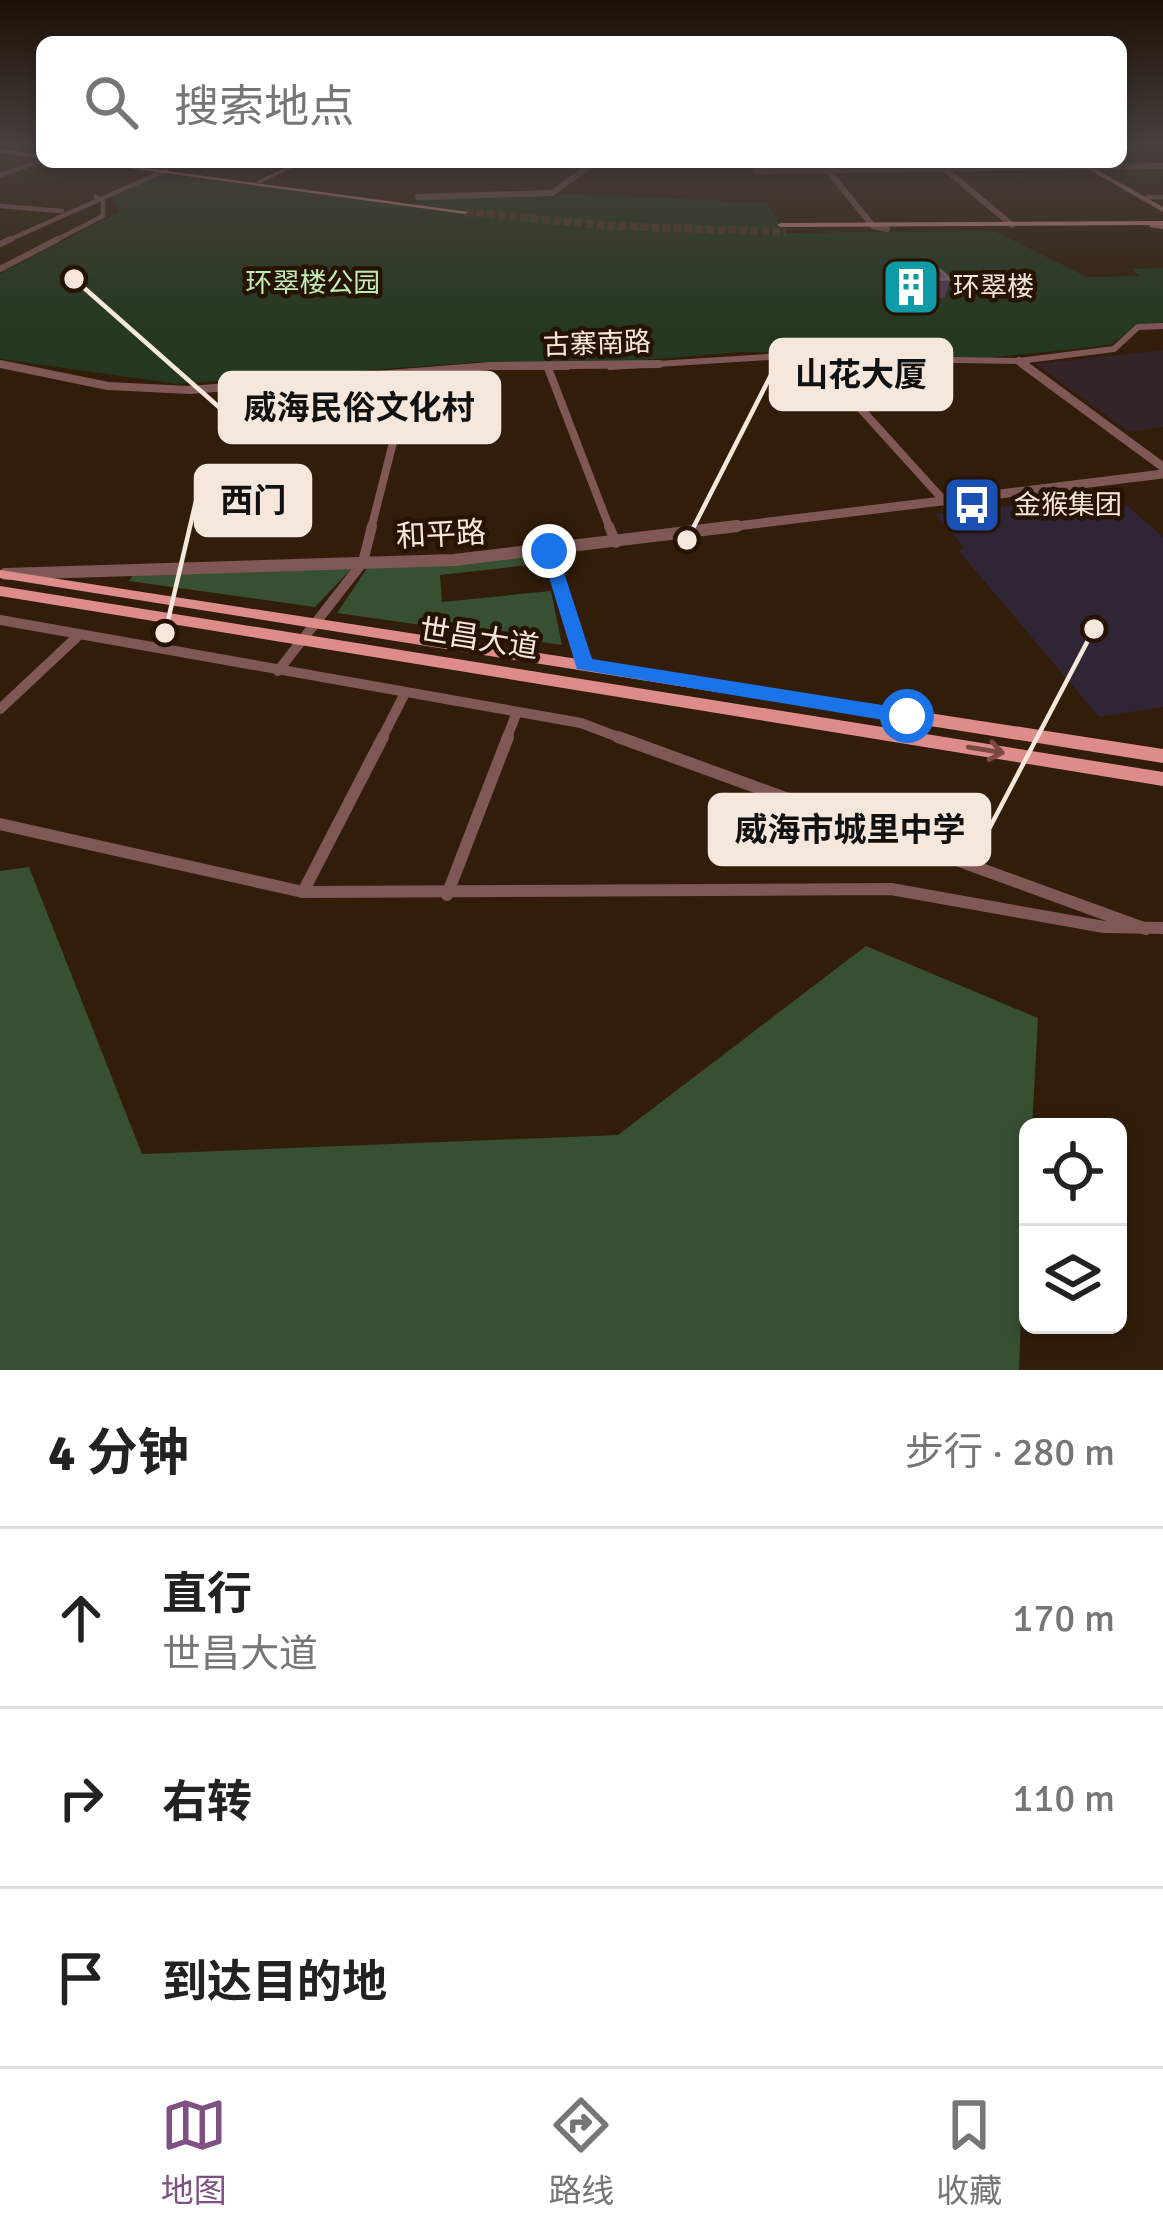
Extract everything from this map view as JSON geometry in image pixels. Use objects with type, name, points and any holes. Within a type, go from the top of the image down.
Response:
[{"type":"main road","points":[[444,209],[465,212]]},
{"type":"main road","points":[[835,227],[868,220],[921,226],[1160,224]]},
{"type":"main road","points":[[784,228],[1160,224]]},
{"type":"main road","name":"世昌大道","points":[[1,579],[1163,779]]},
{"type":"main road","name":"世昌大道","points":[[305,631],[584,664],[1163,756]]},
{"type":"street","points":[[39,209],[67,211]]},
{"type":"street","points":[[0,244],[71,209]]},
{"type":"street","points":[[0,269],[103,216],[103,209]]},
{"type":"street","points":[[859,209],[868,220],[887,229]]},
{"type":"street","points":[[992,209],[1012,225]]},
{"type":"street","name":"古寨南路","points":[[0,364],[147,390],[411,372],[767,357],[1019,361],[1114,349],[1138,327],[1163,326]]},
{"type":"street","points":[[1019,361],[1163,470]]},
{"type":"street","points":[[903,362],[906,366],[832,377],[946,503]]},
{"type":"street","points":[[548,368],[616,542]]},
{"type":"street","points":[[278,671],[363,562],[411,372]]},
{"type":"street","name":"和平路","points":[[1,579],[549,551],[946,503],[1163,470]]},
{"type":"street","points":[[549,551],[584,664]]},
{"type":"street","points":[[0,620],[580,723],[1146,929]]},
{"type":"street","points":[[0,709],[79,635]]},
{"type":"street","points":[[303,892],[405,693]]},
{"type":"street","points":[[447,895],[517,712]]},
{"type":"street","points":[[0,824],[303,892],[447,895],[891,889],[1104,927],[1163,928]]},
{"type":"shaded area","points":[[1163,350],[1163,427],[1129,432],[1036,364]]},
{"type":"shaded area","points":[[1114,494],[1163,537],[1163,707],[1099,717],[958,550],[965,548],[935,514]]},
{"type":"green space","name":"环翠楼公园","points":[[771,209],[785,233],[994,231],[1087,277],[1139,276],[1132,269],[1163,268],[1163,324],[1136,326],[1110,345],[987,358],[741,352],[594,364],[480,362],[177,384],[0,359],[0,274],[119,212]]},
{"type":"green space","points":[[545,554],[547,563],[440,575],[442,602],[551,591],[562,645],[337,613],[368,567]]},
{"type":"green space","points":[[353,567],[315,607],[129,581],[133,575]]},
{"type":"green space","points":[[29,867],[142,1154],[618,1135],[866,946],[1038,1018],[1032,1118],[1019,1118],[1019,1370],[0,1370],[0,871]]},
{"type":"building","points":[[932,263],[950,279],[904,281],[888,265]]},
{"type":"tunnel","points":[[465,212],[613,226],[786,232]]},
{"type":"place","name":"威海民俗文化村","points":[[74,279]]},
{"type":"place","name":"环翠楼","points":[[911,287]]},
{"type":"place","name":"金猴集团","points":[[972,505]]},
{"type":"place","name":"山花大厦","points":[[687,540]]},
{"type":"place","name":"威海市城里中学","points":[[1094,629]]},
{"type":"place","name":"西门","points":[[165,633]]},
{"type":"route","points":[[549,551],[584,664],[907,716]]}]
